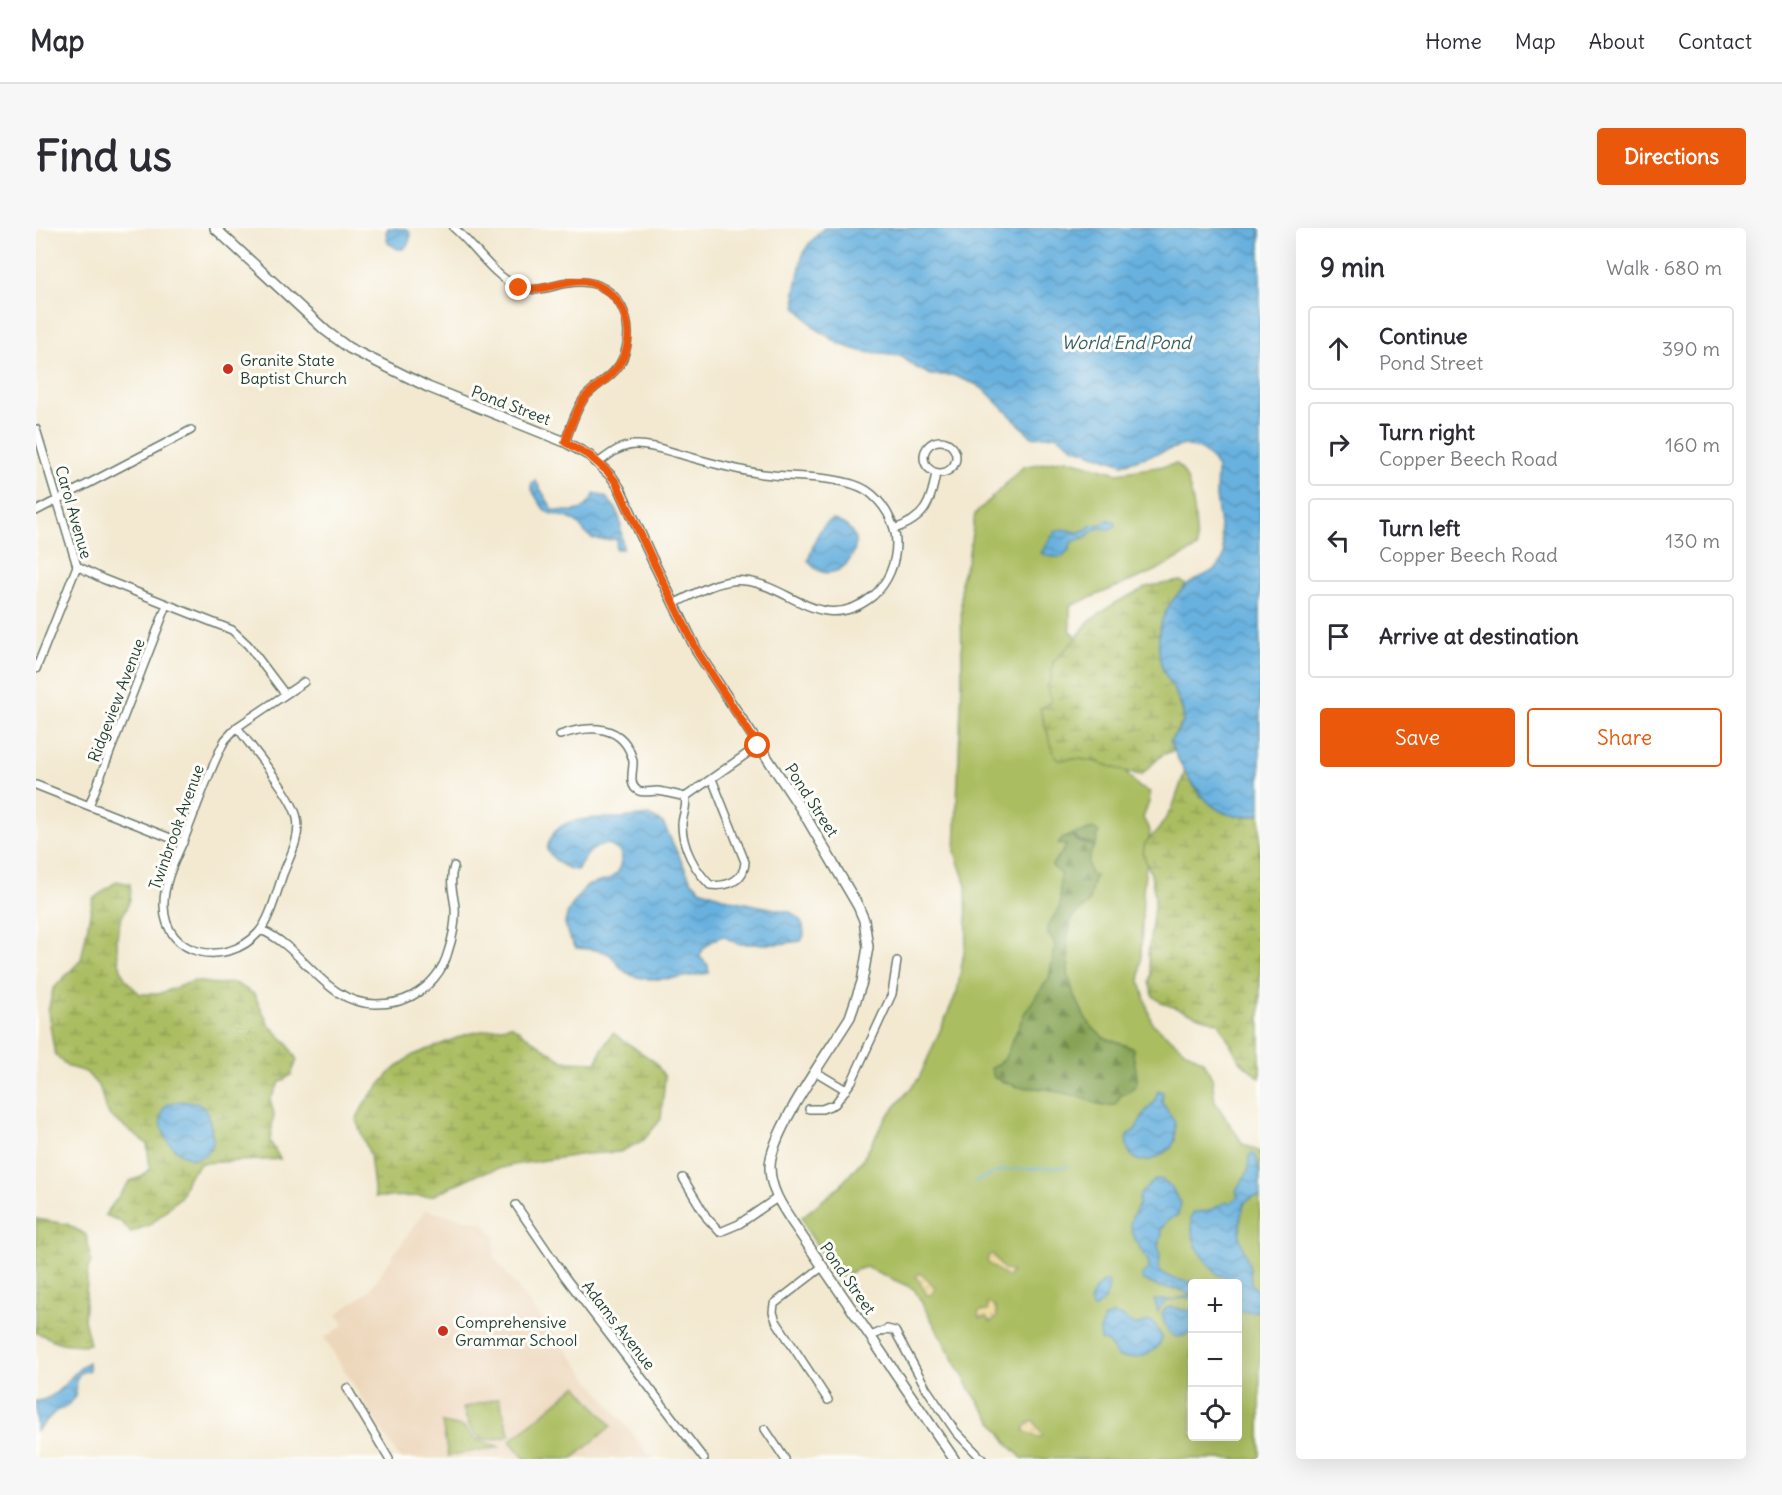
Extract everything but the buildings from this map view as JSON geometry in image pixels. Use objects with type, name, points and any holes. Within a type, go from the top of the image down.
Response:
[{"type":"street","name":"Pond Street","points":[[214,228],[326,331],[349,348],[428,387],[579,449],[598,463],[620,489],[673,604],[709,672],[803,812],[852,893],[864,920],[867,934],[866,963],[856,1003],[850,1017],[787,1120],[773,1150],[770,1169],[777,1198],[954,1459]]},
{"type":"street","points":[[454,228],[501,276],[513,284],[534,290],[576,282],[591,283],[611,293],[624,310],[628,332],[622,360],[614,372],[591,391],[582,402],[565,442]]},
{"type":"street","name":"Carol Avenue","points":[[36,429],[77,566],[36,669]]},
{"type":"street","points":[[36,511],[191,430]]},
{"type":"street","points":[[943,441],[952,446],[957,455],[956,460],[946,472],[936,473],[927,466],[924,456],[928,446],[933,442],[943,441]]},
{"type":"street","points":[[598,463],[616,450],[640,445],[747,472],[849,483],[873,495],[886,511],[894,529],[896,551],[890,572],[879,591],[854,607],[822,611],[803,605],[756,583],[739,580],[722,583],[673,604]]},
{"type":"street","points":[[894,529],[910,523],[924,511],[930,500],[936,473]]},
{"type":"street","points":[[77,566],[103,579],[219,624],[238,634],[285,694]]},
{"type":"street","name":"Ridgeview Avenue","points":[[89,806],[167,604]]},
{"type":"street","name":"Twinbrook Avenue","points":[[261,930],[246,944],[225,953],[203,953],[177,939],[166,920],[164,898],[169,877],[225,740],[237,728],[304,682]]},
{"type":"street","points":[[237,728],[294,806],[297,818],[297,839],[261,930],[282,940],[322,981],[339,994],[362,1003],[386,1004],[409,998],[428,984],[448,954],[454,926],[455,904],[450,881],[453,867]]},
{"type":"street","points":[[560,735],[584,729],[605,729],[612,732],[624,741],[630,752],[633,762],[632,782],[635,788],[639,791],[656,791],[685,797],[758,746]]},
{"type":"street","points":[[685,797],[687,803],[682,823],[683,835],[698,873],[710,885],[721,886],[740,878],[744,872],[745,862],[712,779]]},
{"type":"street","points":[[36,785],[183,843]]},
{"type":"street","points":[[809,1109],[817,1110],[831,1106],[841,1099],[892,994],[897,961]]},
{"type":"street","points":[[816,1072],[846,1090]]},
{"type":"street","points":[[683,1178],[707,1218],[720,1232],[739,1224],[777,1198]]},
{"type":"street","name":"Adams Avenue","points":[[516,1205],[566,1277],[704,1459]]},
{"type":"street","points":[[822,1267],[774,1304],[773,1312],[776,1321],[828,1400]]},
{"type":"street","points":[[871,1336],[887,1329],[895,1331],[926,1388],[956,1432],[982,1459]]},
{"type":"street","points":[[346,1388],[388,1459]]},
{"type":"street","points":[[765,1429],[785,1459]]},
{"type":"shaded area","name":"Comprehensive Grammar School","points":[[425,1210],[483,1223],[495,1237],[494,1258],[652,1459],[400,1459],[324,1338],[344,1325],[337,1314],[368,1292]]},
{"type":"green space","points":[[1066,459],[1118,473],[1177,464],[1183,471],[1191,491],[1197,548],[1155,571],[1070,606],[1070,630],[1088,652],[1117,763],[1139,787],[1150,792],[1143,818],[1150,831],[1143,891],[1140,982],[1152,1023],[1187,1052],[1203,1061],[1212,1078],[1215,1102],[1243,1144],[1260,1152],[1260,1459],[1023,1459],[1009,1445],[972,1392],[914,1289],[866,1267],[838,1278],[807,1230],[802,1217],[839,1187],[863,1159],[885,1119],[919,1078],[957,992],[967,935],[966,885],[955,852],[962,681],[961,579],[968,559],[975,514],[1023,467]]},
{"type":"green space","points":[[1181,581],[1186,585],[1173,600],[1162,668],[1183,713],[1183,722],[1170,741],[1173,751],[1162,755],[1141,775],[1083,759],[1060,760],[1054,754],[1040,709],[1052,701],[1047,688],[1051,679],[1053,662],[1075,640],[1088,622],[1115,603],[1149,586]]},
{"type":"green space","points":[[1185,771],[1200,796],[1246,818],[1260,814],[1260,1078],[1239,1060],[1219,1023],[1162,1003],[1153,996],[1149,982],[1151,974],[1148,955],[1155,898],[1151,874],[1143,854],[1145,843],[1158,830],[1172,809]]},
{"type":"green space","points":[[1093,828],[1099,832],[1096,844],[1079,841],[1073,834],[1084,832]]},
{"type":"green space","points":[[1071,835],[1078,842],[1095,846],[1089,859],[1089,870],[1095,875],[1088,904],[1072,917],[1067,940],[1068,973],[1073,992],[1093,1028],[1103,1037],[1133,1048],[1137,1082],[1135,1087],[1121,1095],[1115,1105],[1103,1106],[1080,1097],[1047,1089],[1018,1087],[994,1078],[991,1068],[1004,1060],[1025,1012],[1049,978],[1055,946],[1054,941],[1048,935],[1048,925],[1060,907],[1060,873],[1052,866],[1066,845],[1058,844],[1062,839]]},
{"type":"green space","points":[[117,881],[130,884],[130,897],[118,929],[117,946],[121,969],[131,986],[140,994],[158,994],[194,981],[215,984],[235,983],[254,994],[269,1025],[287,1043],[297,1060],[291,1075],[280,1082],[270,1100],[274,1114],[270,1141],[280,1159],[201,1163],[188,1177],[181,1196],[151,1224],[131,1232],[120,1221],[105,1215],[130,1181],[141,1177],[150,1168],[147,1144],[110,1116],[100,1088],[86,1072],[69,1067],[55,1055],[48,1012],[53,989],[81,960],[93,899]]},
{"type":"green space","points":[[511,1025],[563,1061],[597,1062],[602,1049],[613,1033],[655,1062],[665,1077],[661,1119],[644,1140],[620,1152],[585,1154],[513,1165],[475,1175],[432,1196],[375,1197],[370,1155],[356,1120],[366,1101],[390,1073],[411,1056],[467,1034]]},
{"type":"green space","points":[[36,1219],[67,1224],[86,1235],[91,1262],[88,1268],[84,1320],[90,1344],[62,1343],[36,1333]]},
{"type":"green space","points":[[577,1385],[611,1426],[572,1459],[525,1459],[510,1441]]},
{"type":"green space","points":[[499,1398],[510,1436],[491,1439],[478,1437],[470,1427],[463,1408]]},
{"type":"green space","points":[[442,1423],[464,1427],[475,1439],[500,1447],[448,1456]]},
{"type":"sand","points":[[993,1254],[1002,1268],[1012,1271],[1008,1278],[987,1262],[989,1255]]},
{"type":"sand","points":[[920,1273],[936,1288],[931,1295],[927,1295],[916,1276]]},
{"type":"sand","points":[[987,1303],[992,1304],[996,1309],[997,1317],[991,1322],[986,1317],[980,1318],[978,1314],[980,1311],[988,1311]]},
{"type":"sand","points":[[1033,1420],[1043,1436],[1038,1438],[1023,1431]]},
{"type":"water","points":[[388,228],[407,229],[411,235],[404,249],[398,249],[388,243],[386,233]]},
{"type":"water","name":"World End Pond","points":[[824,228],[1260,228],[1260,814],[1236,816],[1217,809],[1201,794],[1187,775],[1170,741],[1182,724],[1184,716],[1180,702],[1161,664],[1159,643],[1162,621],[1168,607],[1179,592],[1191,582],[1214,570],[1224,554],[1216,497],[1217,468],[1211,458],[1200,449],[1184,445],[1123,464],[1073,447],[1057,435],[1032,437],[987,392],[975,384],[952,375],[931,375],[900,356],[865,352],[841,345],[815,328],[796,306],[795,292],[802,257],[808,245]]},
{"type":"water","points":[[535,480],[553,510],[582,509],[595,493],[607,498],[616,509],[620,520],[623,549],[616,549],[617,539],[594,539],[571,519],[547,512],[532,489],[531,485]]},
{"type":"water","points":[[833,520],[848,527],[855,538],[855,549],[841,569],[830,573],[818,570],[808,560],[820,531]]},
{"type":"water","points":[[1108,520],[1114,521],[1116,526],[1110,529],[1098,528],[1086,537],[1072,542],[1063,557],[1052,557],[1041,553],[1055,532],[1062,529],[1078,532]]},
{"type":"water","points":[[649,815],[663,823],[690,879],[700,889],[731,900],[790,912],[799,918],[803,925],[804,935],[801,941],[779,944],[738,944],[723,936],[708,944],[701,953],[700,957],[708,965],[709,973],[657,979],[629,974],[606,952],[576,948],[568,935],[565,923],[568,911],[586,886],[610,879],[618,872],[622,858],[620,852],[608,844],[602,845],[589,852],[577,870],[573,870],[560,863],[547,850],[551,839],[564,824],[574,821]]},
{"type":"water","points":[[1158,1090],[1163,1092],[1162,1102],[1175,1122],[1175,1140],[1171,1148],[1159,1156],[1151,1160],[1139,1161],[1128,1150],[1127,1135],[1135,1130],[1145,1112],[1155,1101]]},
{"type":"water","points":[[182,1101],[200,1104],[208,1115],[213,1144],[200,1157],[193,1158],[179,1152],[168,1140],[163,1129],[161,1118],[164,1107],[167,1104]]},
{"type":"water","points":[[1252,1153],[1255,1155],[1258,1164],[1260,1197],[1253,1197],[1245,1202],[1241,1216],[1240,1238],[1250,1269],[1251,1283],[1260,1295],[1260,1311],[1242,1312],[1242,1279],[1229,1279],[1216,1273],[1194,1241],[1191,1216],[1194,1212],[1208,1211],[1226,1202],[1230,1203],[1238,1196],[1236,1191],[1248,1172],[1249,1156]]},
{"type":"water","points":[[1161,1179],[1171,1187],[1181,1203],[1178,1215],[1168,1220],[1161,1229],[1162,1236],[1158,1245],[1159,1269],[1172,1278],[1188,1281],[1188,1293],[1178,1289],[1158,1287],[1142,1279],[1142,1274],[1148,1269],[1149,1263],[1134,1236],[1131,1221],[1140,1194],[1155,1180]]},
{"type":"water","points":[[1108,1281],[1105,1298],[1093,1309],[1090,1302],[1095,1291],[1101,1283]]},
{"type":"water","points":[[1154,1300],[1172,1300],[1163,1304],[1158,1312]]},
{"type":"water","points":[[1172,1307],[1188,1311],[1188,1334],[1179,1337],[1168,1331],[1162,1313],[1166,1308]]},
{"type":"water","points":[[1113,1314],[1123,1317],[1135,1326],[1148,1321],[1153,1322],[1162,1337],[1160,1343],[1145,1355],[1131,1358],[1118,1357],[1107,1342],[1101,1340],[1100,1331],[1104,1318]]},
{"type":"water","points":[[88,1362],[89,1370],[80,1373],[76,1381],[75,1398],[66,1407],[56,1411],[36,1431],[36,1401],[52,1396]]},
{"type":"waterway","points":[[974,1182],[1002,1170],[1069,1167]]},
{"type":"place","name":"Granite State Baptist Church","points":[[228,369]]},
{"type":"place","name":"Comprehensive Grammar School","points":[[443,1331]]},
{"type":"route","points":[[519,288],[541,290],[569,282],[591,283],[611,293],[621,304],[627,317],[628,332],[625,354],[614,372],[586,396],[578,408],[565,442],[590,456],[616,482],[698,653],[758,746]]}]
